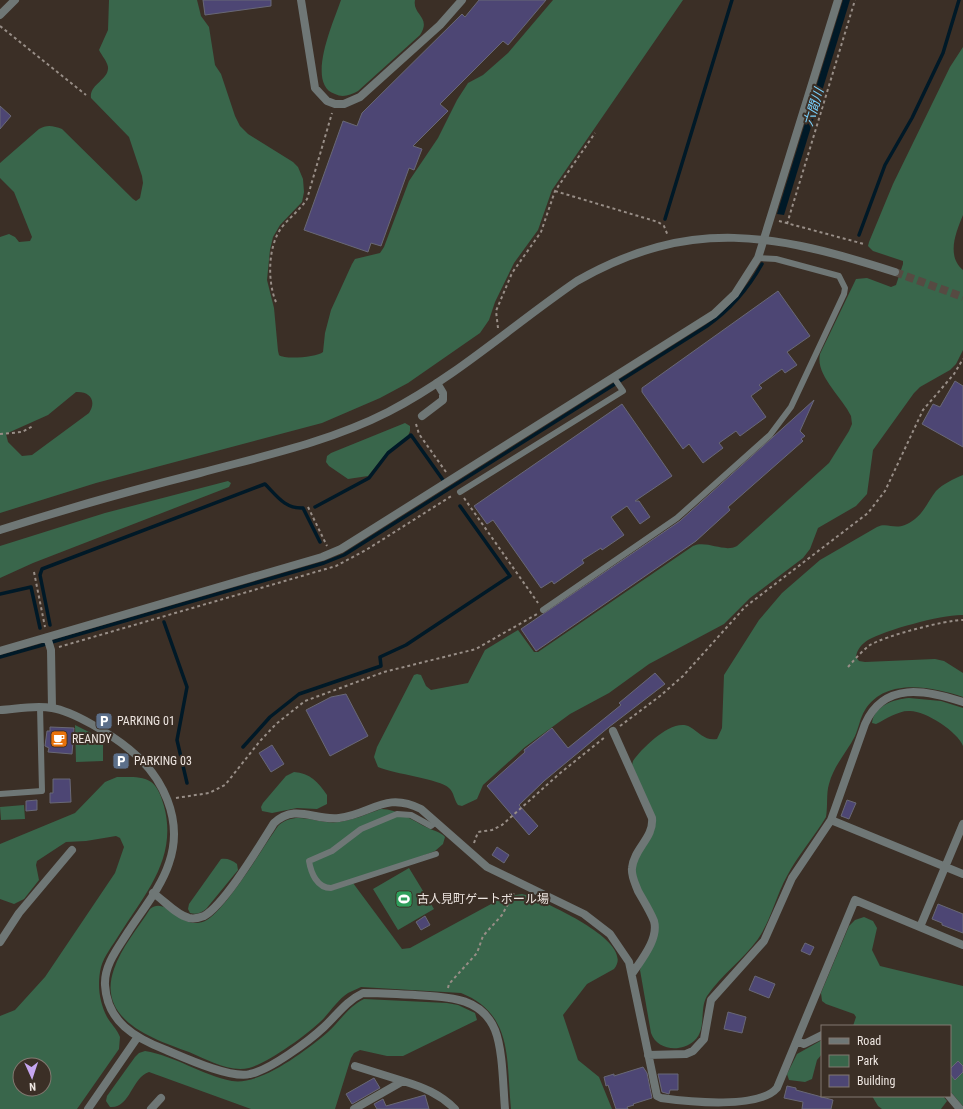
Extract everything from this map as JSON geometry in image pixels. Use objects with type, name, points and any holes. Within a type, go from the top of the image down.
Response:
[{"type":"street","points":[[0,15],[14,0]]},
{"type":"street","points":[[301,0],[315,88],[327,101],[335,104],[344,104],[360,97],[440,25],[462,0]]},
{"type":"street","points":[[0,651],[332,554],[360,539],[615,380],[714,314],[735,294],[758,258],[838,0]]},
{"type":"street","points":[[0,530],[101,498],[327,438],[387,412],[437,383],[500,338],[556,295],[599,268],[628,256],[670,243],[718,237],[765,239],[830,253],[895,272]]},
{"type":"street","points":[[422,416],[443,400],[443,393],[437,383]]},
{"type":"street","points":[[47,637],[51,650],[52,708]]},
{"type":"street","points":[[648,1055],[686,1054],[700,1046],[706,1032],[711,1000],[764,941],[792,878],[831,820],[865,724],[870,713],[877,704],[886,698],[909,692],[943,696],[963,702]]},
{"type":"street","points":[[0,710],[52,708],[94,726],[118,739],[134,752],[148,767],[169,799],[173,816],[173,847],[169,863],[153,893],[115,953],[108,967],[105,984],[106,1000],[113,1015],[123,1028],[138,1038],[219,1070],[234,1075],[249,1075],[263,1070],[303,1043],[324,1027],[350,999],[363,993],[460,999],[482,1010],[496,1031],[499,1043],[505,1109]]},
{"type":"street","points":[[613,731],[652,818],[653,825],[651,832],[636,855],[632,870],[635,885],[653,920],[654,932],[646,953],[632,974]]},
{"type":"street","points":[[153,893],[186,917],[194,919],[202,917],[209,912],[231,887],[274,823],[288,813],[297,812],[316,817],[340,818],[384,803],[401,802],[422,809],[468,852],[487,867],[584,914],[598,923],[620,947],[629,962],[656,1092],[661,1098],[704,1104],[728,1104],[761,1100],[773,1093],[778,1088],[855,900],[963,945]]},
{"type":"street","points":[[831,820],[963,874]]},
{"type":"street","points":[[920,927],[963,824]]},
{"type":"street","points":[[0,942],[19,913],[72,850]]},
{"type":"street","points":[[797,1041],[804,1044],[821,1036]]},
{"type":"street","points":[[88,1109],[138,1038]]},
{"type":"street","points":[[355,1066],[430,1090],[440,1096],[455,1109]]},
{"type":"street","points":[[354,1109],[403,1081]]},
{"type":"street","points":[[950,1097],[960,1109]]},
{"type":"street","points":[[151,1109],[161,1098]]},
{"type":"lane","points":[[543,610],[677,518],[770,435],[785,417],[844,294],[845,288],[839,276],[776,259],[758,258]]},
{"type":"lane","points":[[460,492],[623,392],[615,380]]},
{"type":"lane","points":[[0,794],[42,792],[40,708]]},
{"type":"lane","points":[[436,822],[431,826],[411,815],[397,814],[361,829],[332,851],[309,861],[310,868],[318,884],[331,888],[436,854]]},
{"type":"path","points":[[787,224],[855,0]]},
{"type":"path","points":[[0,26],[86,95]]},
{"type":"path","points":[[276,302],[271,291],[269,279],[276,238],[282,227],[300,209],[307,199],[335,104]]},
{"type":"path","points":[[500,338],[496,311],[498,303],[517,265],[541,232],[555,191],[595,133]]},
{"type":"path","points":[[555,191],[658,222],[664,226],[670,243]]},
{"type":"path","points":[[771,219],[864,244]]},
{"type":"path","points":[[468,852],[473,846],[478,832],[492,830],[510,819],[559,774],[676,683],[698,661],[745,607],[868,513],[885,491],[923,410],[954,374],[963,359]]},
{"type":"path","points":[[422,416],[416,424],[416,429],[452,481]]},
{"type":"path","points":[[0,434],[22,432],[33,426]]},
{"type":"path","points":[[169,799],[209,793],[225,785],[260,741],[276,724],[305,701],[384,672],[476,649],[543,610],[460,492]]},
{"type":"path","points":[[308,507],[332,554]]},
{"type":"path","points":[[34,572],[47,637]]},
{"type":"path","points":[[848,667],[864,651],[880,640],[941,622],[963,620]]},
{"type":"path","points":[[448,991],[449,984],[477,953],[483,936],[502,915],[519,883]]},
{"type":"green space","points":[[109,0],[197,0],[201,16],[209,27],[215,65],[221,74],[235,116],[240,126],[248,134],[293,162],[298,167],[303,179],[304,192],[302,202],[280,225],[273,237],[267,280],[274,308],[279,355],[282,357],[301,357],[320,354],[323,352],[325,333],[331,310],[352,264],[355,259],[380,253],[384,247],[409,181],[438,138],[457,100],[468,83],[483,75],[508,53],[553,0],[683,0],[552,190],[538,230],[514,263],[495,302],[489,320],[480,333],[408,383],[380,398],[322,423],[96,483],[0,513],[0,237],[9,234],[15,237],[19,242],[30,241],[32,237],[14,192],[0,178],[0,163],[42,127],[56,127],[62,129],[133,199],[136,201],[140,198],[143,183],[142,176],[129,137],[91,98],[93,89],[105,75],[108,67],[99,50],[108,30]],"holes":[[[76,392],[85,393],[91,398],[92,405],[89,413],[32,455],[22,456],[8,442],[6,434],[48,415]]]},
{"type":"green space","points":[[341,0],[415,0],[416,9],[424,24],[420,35],[358,91],[344,96],[335,94],[326,88],[322,78],[324,51]]},
{"type":"green space","points":[[963,47],[963,215],[955,236],[954,251],[955,258],[963,270],[963,350],[956,364],[950,370],[920,387],[914,393],[873,450],[867,494],[856,506],[818,528],[810,549],[803,558],[750,598],[724,624],[649,664],[609,693],[570,714],[525,747],[483,785],[477,799],[462,806],[458,805],[451,790],[444,785],[427,779],[385,770],[378,767],[374,757],[377,747],[414,675],[421,675],[426,686],[431,690],[468,683],[485,650],[518,630],[534,652],[538,652],[693,546],[704,544],[732,548],[737,546],[829,463],[852,424],[851,416],[847,409],[830,386],[821,370],[820,354],[856,279],[867,278],[891,287],[896,285],[903,261],[873,251],[868,246],[869,242],[893,184],[950,67]]},
{"type":"green space","points":[[405,423],[410,426],[408,436],[387,452],[368,476],[348,479],[329,466],[326,462],[327,456],[331,453]]},
{"type":"green space","points":[[963,475],[963,615],[954,615],[929,620],[901,627],[876,636],[862,645],[857,652],[856,657],[859,661],[865,662],[935,659],[944,661],[963,673],[963,697],[938,690],[910,687],[885,693],[874,700],[865,710],[852,742],[831,777],[826,817],[787,876],[763,932],[746,954],[719,981],[707,996],[703,1007],[702,1025],[698,1036],[694,1041],[688,1045],[676,1048],[670,1048],[658,1043],[651,1033],[640,970],[657,919],[640,889],[635,871],[636,863],[653,832],[655,817],[632,765],[633,761],[637,755],[658,735],[675,726],[683,725],[690,727],[706,738],[717,739],[722,728],[724,675],[759,620],[782,593],[820,560],[877,527],[886,525],[898,527],[903,526],[915,519],[939,488]]},
{"type":"green space","points":[[228,481],[231,483],[229,487],[33,563],[0,578],[0,546],[105,513]]},
{"type":"green space","points":[[909,698],[941,701],[963,708],[963,746],[960,740],[941,723],[917,712],[901,712],[876,724],[872,723],[877,712],[886,704]]},
{"type":"green space","points":[[75,725],[103,739],[103,761],[76,762]]},
{"type":"green space","points":[[294,772],[305,774],[317,782],[327,795],[327,804],[317,809],[297,808],[272,813],[262,811],[261,807],[263,803],[286,776]]},
{"type":"green space","points":[[117,777],[142,778],[153,783],[161,796],[164,806],[167,825],[167,842],[163,859],[148,890],[106,955],[101,967],[99,980],[101,999],[107,1017],[120,1037],[119,1049],[77,1109],[0,1109],[0,1016],[15,1010],[45,977],[115,873],[124,847],[120,838],[116,836],[86,841],[66,842],[37,861],[36,865],[39,880],[24,899],[14,904],[0,899],[0,844],[75,813],[105,782]]},
{"type":"green space","points":[[24,805],[25,819],[1,820],[0,807]]},
{"type":"green space","points":[[381,809],[399,813],[445,837],[443,844],[435,851],[353,883],[402,949],[410,948],[504,897],[522,894],[530,896],[570,915],[602,936],[613,947],[618,958],[614,969],[587,984],[563,1015],[578,1060],[599,1077],[612,1109],[511,1109],[507,1057],[499,1026],[490,1013],[478,1002],[461,993],[361,987],[344,996],[320,1022],[286,1048],[266,1061],[249,1068],[242,1069],[226,1067],[160,1041],[131,1025],[120,1014],[113,1002],[111,987],[114,969],[125,946],[150,909],[156,906],[162,907],[188,922],[196,923],[205,921],[214,915],[233,892],[278,826],[285,821],[299,818],[323,822],[339,822]]},
{"type":"green space","points":[[221,859],[231,860],[237,864],[238,870],[206,909],[202,912],[194,914],[190,913],[188,909],[189,904]]},
{"type":"green space","name":"古人見町ゲートボール場","points":[[409,868],[434,909],[398,930],[373,889]]},
{"type":"green space","points":[[864,917],[873,921],[877,928],[872,950],[880,966],[963,986],[963,1106],[951,1092],[951,1025],[853,1025],[856,1017],[854,1014],[826,1004],[822,1001],[821,993],[849,926],[855,920]]},
{"type":"green space","points":[[364,999],[447,1003],[458,1005],[475,1013],[477,1020],[403,1056],[387,1056],[360,1050],[354,1053],[351,1058],[335,1109],[251,1109],[149,1072],[143,1075],[122,1103],[117,1106],[110,1107],[106,1101],[107,1096],[135,1057],[139,1053],[145,1051],[156,1053],[232,1081],[243,1081],[256,1078],[296,1057],[328,1032],[345,1014]]},
{"type":"green space","points":[[821,1041],[821,1055],[817,1060],[812,1079],[805,1082],[789,1080],[787,1074],[797,1054]]},
{"type":"green space","points":[[873,1097],[944,1097],[947,1101],[941,1109],[882,1109],[878,1106]]},
{"type":"water","name":"六間川","points":[[843,0],[850,0],[784,215],[777,214]]},
{"type":"building","points":[[203,0],[271,0],[271,6],[205,15]]},
{"type":"building","points":[[479,0],[546,0],[508,45],[503,41],[440,104],[448,111],[413,146],[422,149],[414,170],[409,168],[381,246],[371,243],[368,252],[304,230],[343,121],[357,126],[362,113],[462,14],[465,17]]},
{"type":"building","points":[[0,106],[11,116],[0,129]]},
{"type":"building","points":[[778,291],[810,336],[787,352],[797,365],[785,373],[782,369],[759,385],[762,388],[751,396],[766,417],[740,436],[736,431],[719,443],[723,448],[703,463],[689,444],[683,449],[642,392],[642,388]]},
{"type":"building","points":[[955,381],[963,386],[963,447],[922,424],[933,404],[940,407]]},
{"type":"building","points":[[814,400],[800,431],[805,436],[801,439],[803,441],[728,507],[730,510],[696,541],[536,651],[521,629],[680,521]]},
{"type":"building","points":[[622,404],[672,476],[635,501],[639,501],[650,517],[640,524],[627,506],[611,517],[624,535],[602,550],[601,548],[582,560],[584,563],[554,584],[552,581],[541,588],[493,520],[487,524],[474,506]]},
{"type":"building","points":[[655,673],[665,684],[609,727],[544,781],[519,805],[538,826],[529,835],[487,786],[525,752],[524,750],[552,728],[568,748],[621,705],[619,703]]},
{"type":"building","points":[[346,694],[368,736],[330,756],[306,710],[331,697]]},
{"type":"building","name":"REANDY","points":[[50,727],[74,728],[72,754],[48,752],[49,748],[45,746],[47,731],[50,731]]},
{"type":"building","points":[[272,745],[284,764],[271,772],[259,753]]},
{"type":"building","points":[[53,779],[70,779],[71,802],[50,803],[50,793],[53,793]]},
{"type":"building","points":[[37,800],[37,810],[26,811],[26,801]]},
{"type":"building","points":[[847,800],[856,803],[849,819],[841,816]]},
{"type":"building","points":[[497,847],[509,855],[504,863],[492,855]]},
{"type":"building","points":[[938,904],[963,914],[963,933],[942,925],[942,923],[932,919]]},
{"type":"building","points":[[425,916],[430,925],[421,930],[416,922]]},
{"type":"building","points":[[805,943],[814,947],[810,955],[801,951]]},
{"type":"building","points":[[755,976],[775,984],[769,998],[749,990]]},
{"type":"building","points":[[728,1012],[746,1017],[742,1033],[724,1029]]},
{"type":"building","points":[[958,1061],[963,1066],[963,1072],[955,1080],[951,1075],[951,1068]]},
{"type":"building","points":[[643,1067],[647,1073],[652,1098],[633,1104],[634,1105],[627,1107],[628,1109],[616,1109],[608,1085],[606,1086],[604,1077],[614,1074],[614,1076]]},
{"type":"building","points":[[658,1074],[678,1074],[678,1090],[670,1090],[669,1094],[662,1092]]},
{"type":"building","points":[[374,1078],[380,1088],[352,1104],[346,1094]]},
{"type":"building","points":[[787,1086],[796,1088],[796,1090],[833,1100],[831,1109],[802,1109],[803,1102],[784,1098]]},
{"type":"building","points":[[425,1095],[429,1109],[377,1109],[374,1104],[383,1099],[386,1106]]},
{"type":"waterway","points":[[665,219],[732,0]]},
{"type":"waterway","points":[[859,235],[885,165],[912,118],[943,53],[959,0]]},
{"type":"waterway","points":[[52,642],[324,563],[344,555],[707,326],[731,306],[751,282],[762,264]]},
{"type":"waterway","points":[[315,507],[369,478],[388,453],[411,435],[443,480]]},
{"type":"waterway","points":[[50,625],[40,575],[42,569],[265,484],[286,504],[297,508],[303,508],[320,542]]},
{"type":"waterway","points":[[243,747],[270,717],[299,694],[381,666],[380,657],[406,645],[510,576],[460,506]]},
{"type":"waterway","points":[[0,594],[31,587],[40,628]]},
{"type":"waterway","points":[[164,622],[187,687],[177,740],[187,783]]},
{"type":"waterway","points":[[0,657],[46,644]]},
{"type":"tunnel","points":[[895,272],[963,297]]},
{"type":"place","name":"PARKING 01","points":[[104,721]]},
{"type":"place","name":"REANDY","points":[[59,739]]},
{"type":"place","name":"PARKING 03","points":[[121,761]]},
{"type":"place","name":"古人見町ゲートボール場","points":[[404,899]]}]
